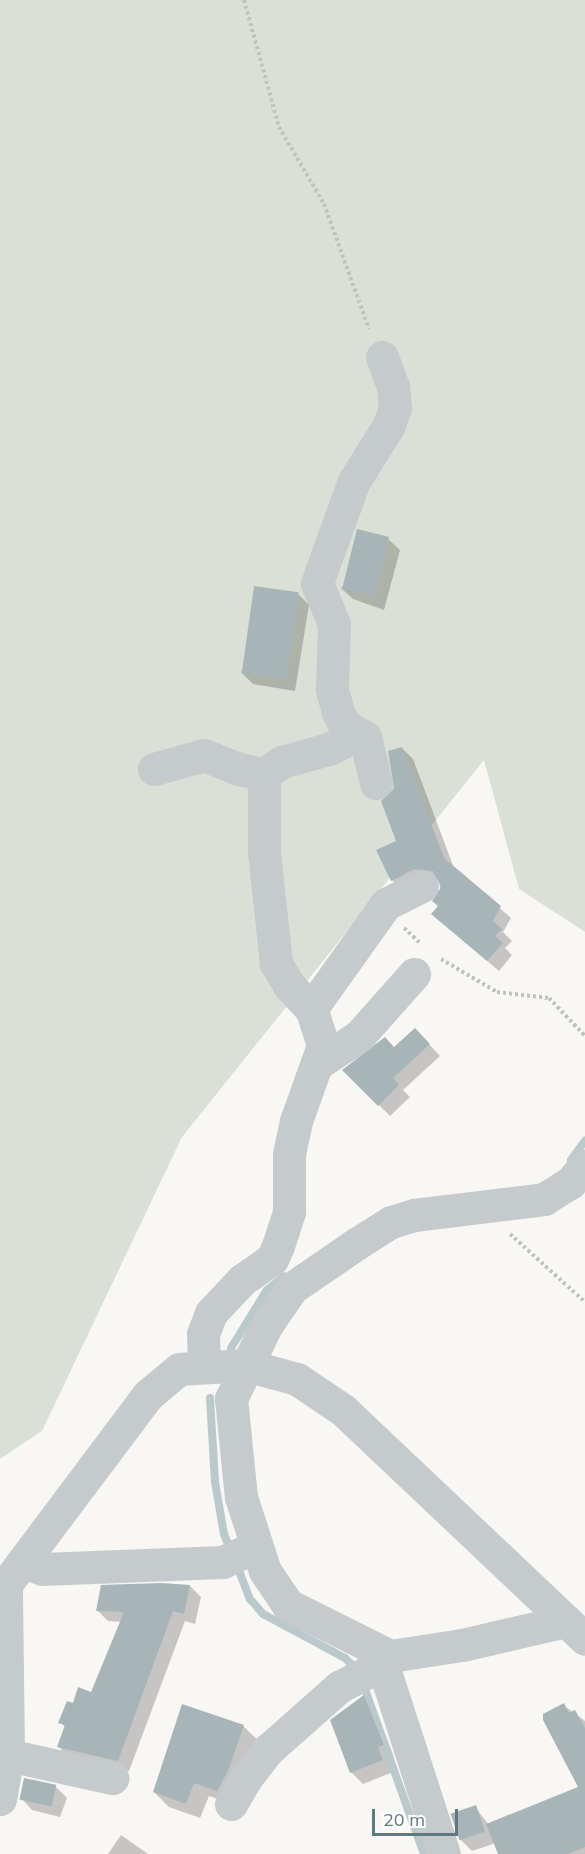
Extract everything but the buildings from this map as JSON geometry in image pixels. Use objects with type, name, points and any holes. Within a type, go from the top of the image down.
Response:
[{"type":"street","points":[[376,783],[372,753],[365,738],[345,726],[338,712],[332,689],[334,624],[317,583],[354,481],[389,425],[395,408],[393,387],[382,357]]},
{"type":"street","points":[[154,770],[204,755],[238,770],[264,774],[282,762],[331,748],[357,735]]},
{"type":"street","points":[[204,1365],[203,1334],[211,1313],[242,1280],[272,1259],[278,1246],[289,1212],[290,1154],[296,1121],[323,1045],[311,1009],[289,985],[276,963],[264,853],[264,774]]},
{"type":"street","points":[[311,1009],[390,900],[422,886]]},
{"type":"street","points":[[317,1064],[359,1036],[425,960]]},
{"type":"street","points":[[238,1555],[241,1497],[231,1399],[246,1365],[292,1288],[391,1222],[414,1215],[544,1199],[570,1183],[585,1165]]},
{"type":"street","points":[[0,1798],[8,1755],[3,1590],[148,1395],[179,1369],[204,1365],[246,1365],[297,1379],[344,1410],[575,1630]]},
{"type":"street","points":[[25,1562],[42,1569],[238,1555],[265,1571],[288,1605],[370,1667],[444,1854]]},
{"type":"street","points":[[231,1804],[246,1778],[269,1749],[339,1687],[370,1667],[412,1654],[575,1630]]},
{"type":"street","points":[[8,1755],[112,1778]]},
{"type":"path","points":[[244,0],[279,127],[324,204],[382,357]]},
{"type":"path","points":[[390,900],[400,924],[425,960],[497,992],[549,998],[585,1036]]},
{"type":"path","points":[[507,1231],[585,1302]]},
{"type":"shaded area","points":[[0,0],[585,0],[585,932],[519,889],[484,760],[182,1137],[42,1431],[0,1459]]},
{"type":"waterway","points":[[571,1160],[585,1141]]},
{"type":"waterway","points":[[231,1348],[267,1290],[284,1276]]},
{"type":"waterway","points":[[210,1398],[215,1482],[224,1534],[231,1551]]},
{"type":"waterway","points":[[236,1563],[250,1599],[263,1614],[345,1658],[356,1669]]},
{"type":"waterway","points":[[362,1681],[424,1854]]}]
